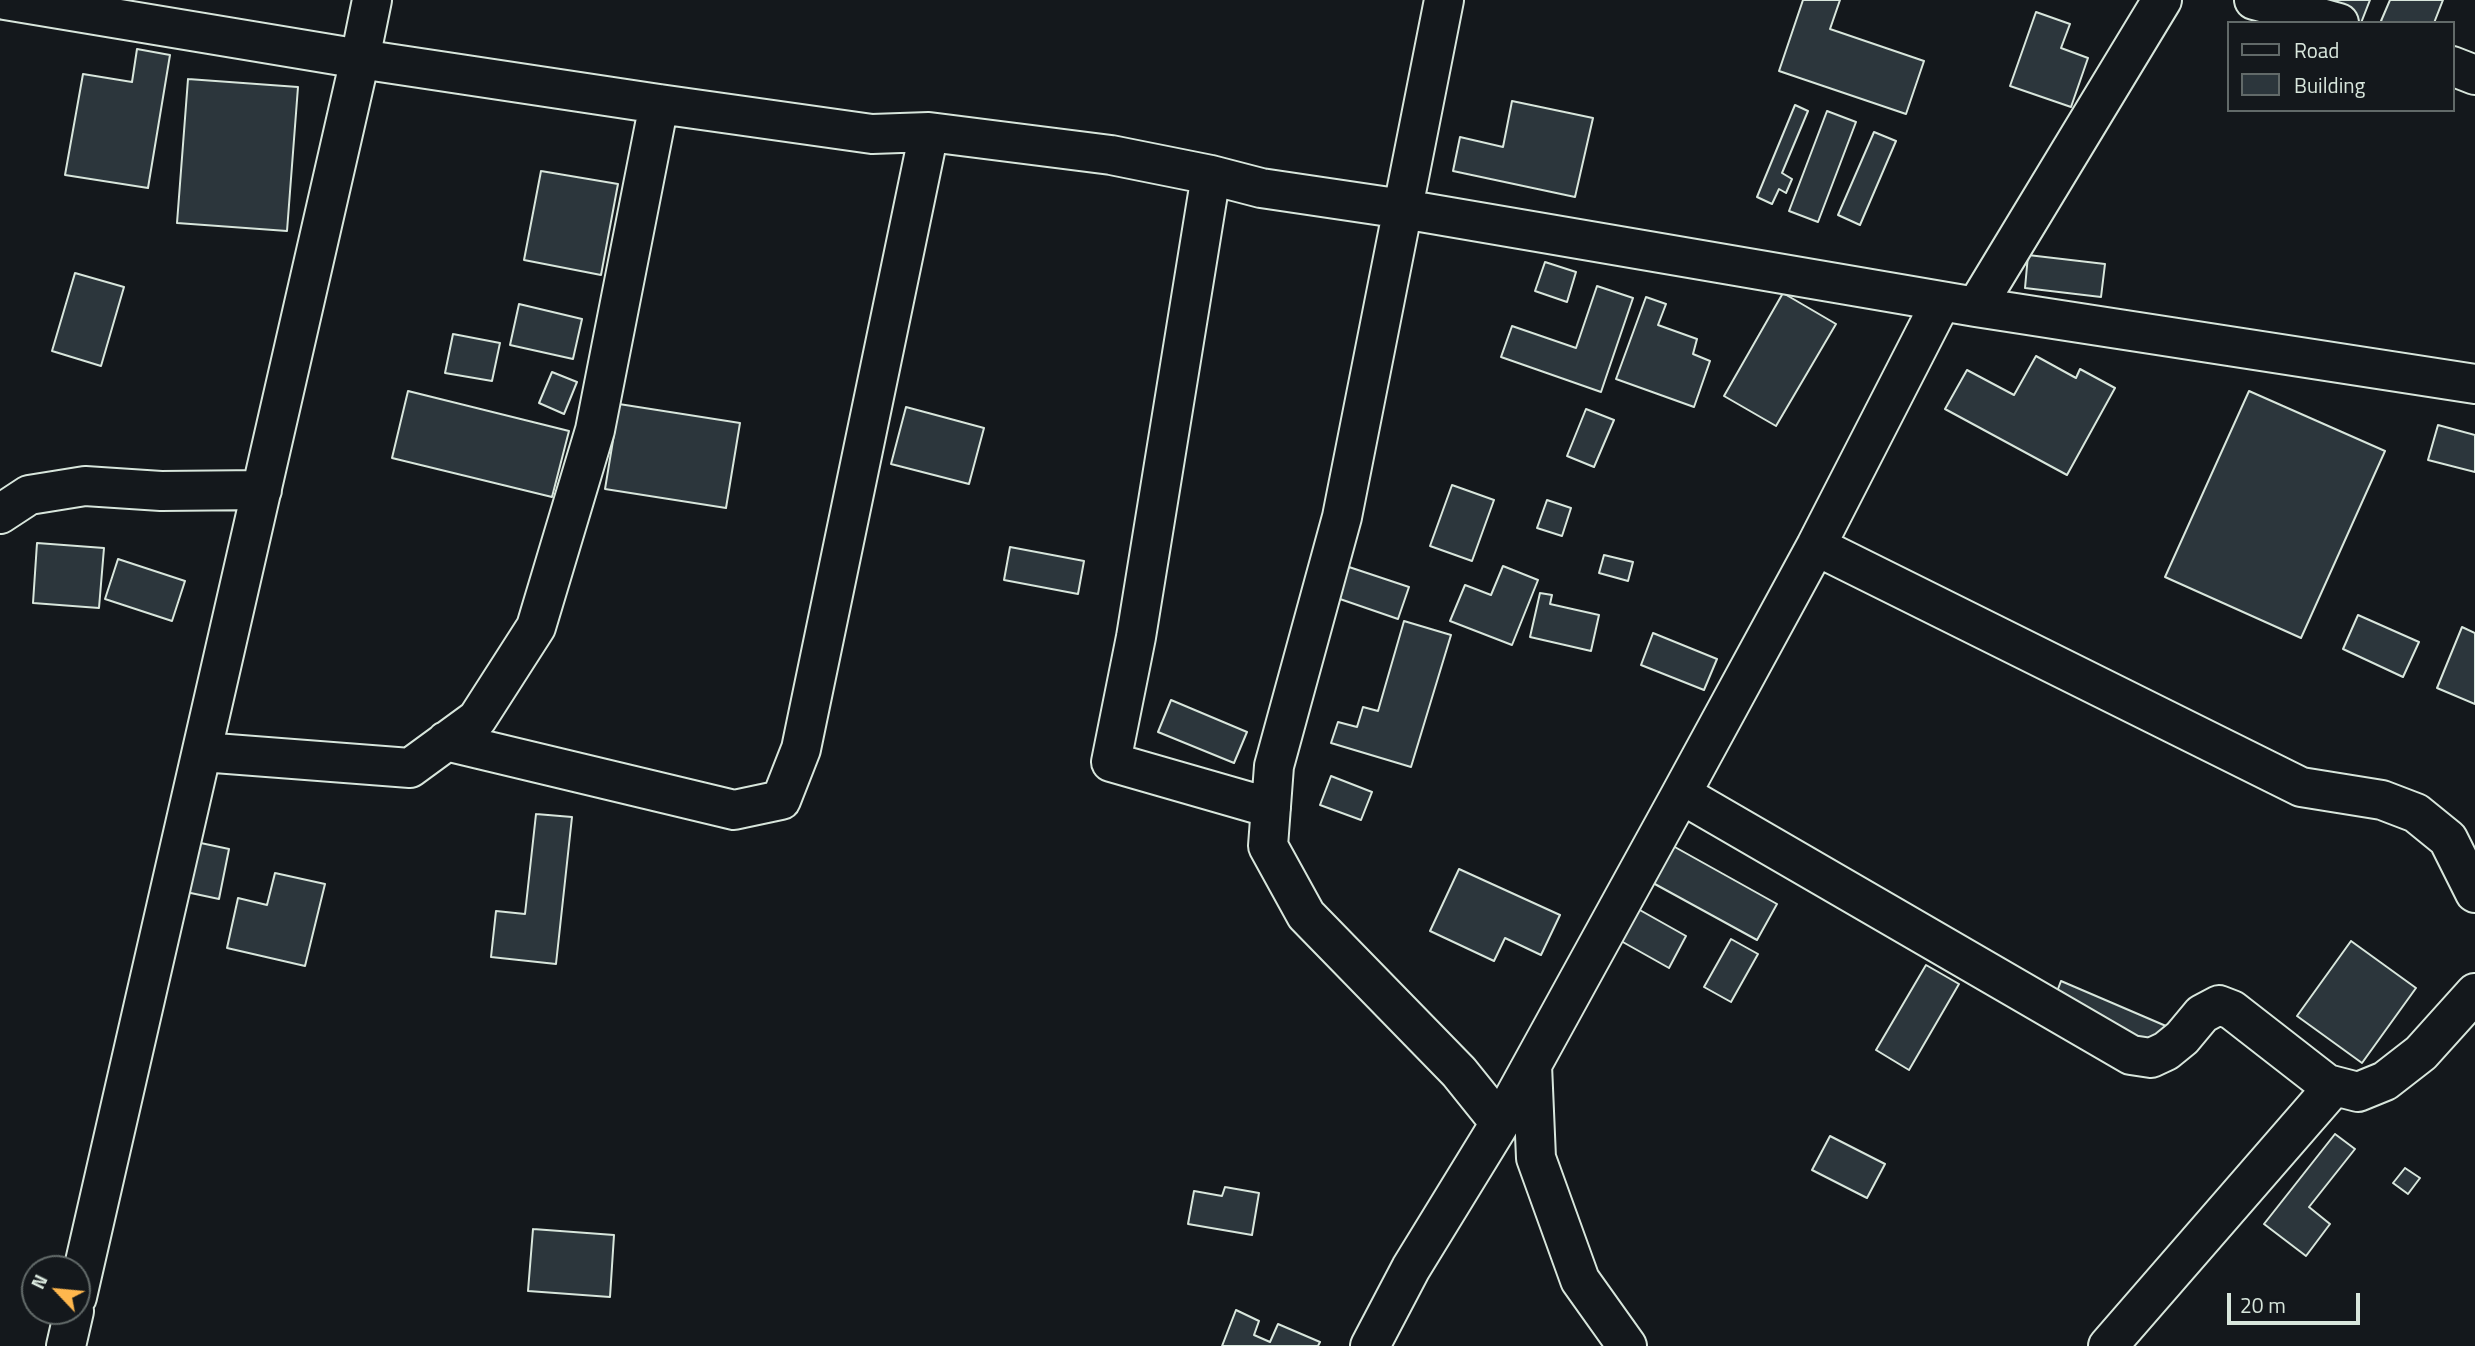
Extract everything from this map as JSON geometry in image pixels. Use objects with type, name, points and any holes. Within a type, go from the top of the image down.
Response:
[{"type":"street","points":[[5,0],[360,59],[872,134],[929,132],[1111,155],[1261,188],[1403,209],[1958,304],[2475,384]]},
{"type":"street","points":[[87,1255],[372,0]]},
{"type":"street","points":[[1444,0],[1342,517],[1274,766],[1268,846],[1306,915],[1459,1072],[1500,1123]]},
{"type":"street","points":[[1370,1346],[1411,1268],[1500,1123],[1816,546],[1958,304],[2162,0]]},
{"type":"street","points":[[2254,0],[2332,21]]},
{"type":"street","points":[[2454,67],[2475,75]]},
{"type":"street","points":[[202,752],[410,768],[477,719],[536,627],[595,430],[659,104]]},
{"type":"street","points":[[446,741],[734,810],[780,800],[801,749],[929,132]]},
{"type":"street","points":[[1211,175],[1136,638],[1111,762],[1271,808]]},
{"type":"street","points":[[0,514],[29,495],[85,486],[161,491],[262,490]]},
{"type":"street","points":[[1816,546],[2301,787],[2382,800],[2416,814],[2448,839],[2475,893]]},
{"type":"street","points":[[1681,794],[2131,1055],[2151,1058],[2166,1051],[2182,1038],[2202,1013],[2219,1006],[2232,1010],[2327,1084],[2358,1093],[2385,1082],[2421,1053],[2475,993]]},
{"type":"street","points":[[1532,1065],[1536,1158],[1580,1280],[1627,1346]]},
{"type":"street","points":[[2108,1346],[2334,1086]]},
{"type":"street","points":[[66,1346],[71,1325]]},
{"type":"building","points":[[1803,0],[1840,0],[1830,29],[1924,61],[1906,114],[1779,71]]},
{"type":"building","points":[[2260,0],[2370,0],[2362,21],[2312,21]]},
{"type":"building","points":[[2390,0],[2443,0],[2435,21],[2381,21]]},
{"type":"building","points":[[2036,12],[2070,24],[2061,48],[2088,58],[2071,107],[2010,86]]},
{"type":"building","points":[[137,49],[170,55],[148,188],[65,175],[83,74],[132,82]]},
{"type":"building","points":[[188,79],[298,87],[287,231],[177,223]]},
{"type":"building","points":[[1512,101],[1593,118],[1575,197],[1453,171],[1460,137],[1503,147]]},
{"type":"building","points":[[1795,105],[1808,111],[1782,173],[1792,179],[1786,193],[1779,189],[1772,204],[1757,197]]},
{"type":"building","points":[[1827,111],[1856,122],[1818,222],[1789,211]]},
{"type":"building","points":[[1874,132],[1896,141],[1860,225],[1838,215]]},
{"type":"building","points":[[541,171],[618,184],[601,275],[524,260]]},
{"type":"building","points":[[2028,255],[2105,264],[2101,297],[2025,288]]},
{"type":"building","points":[[1545,262],[1576,272],[1567,302],[1535,291]]},
{"type":"building","points":[[75,273],[124,287],[101,366],[52,351]]},
{"type":"building","points":[[1597,286],[1633,298],[1601,392],[1501,357],[1512,326],[1576,348]]},
{"type":"building","points":[[1783,293],[1836,324],[1776,426],[1724,396]]},
{"type":"building","points":[[1646,297],[1666,304],[1658,325],[1697,339],[1693,354],[1710,361],[1694,407],[1616,379]]},
{"type":"building","points":[[519,304],[582,319],[573,359],[510,345]]},
{"type":"building","points":[[453,334],[500,343],[492,381],[445,373]]},
{"type":"building","points":[[2036,356],[2076,378],[2080,369],[2115,388],[2067,475],[1945,409],[1967,370],[2014,395]]},
{"type":"building","points":[[552,372],[577,382],[564,414],[539,403]]},
{"type":"building","points":[[408,391],[569,431],[552,497],[392,458]]},
{"type":"building","points":[[2249,391],[2385,451],[2301,638],[2165,577]]},
{"type":"building","points":[[619,404],[740,423],[726,508],[605,489]]},
{"type":"building","points":[[906,407],[984,428],[969,484],[891,464]]},
{"type":"building","points":[[1586,409],[1614,420],[1594,467],[1567,456]]},
{"type":"building","points":[[2438,425],[2475,435],[2475,472],[2428,460]]},
{"type":"building","points":[[1452,485],[1494,500],[1472,561],[1430,546]]},
{"type":"building","points":[[1547,500],[1571,508],[1562,536],[1537,528]]},
{"type":"building","points":[[37,543],[104,548],[99,608],[33,603]]},
{"type":"building","points":[[1010,547],[1084,561],[1078,594],[1004,580]]},
{"type":"building","points":[[1604,555],[1633,562],[1628,581],[1599,573]]},
{"type":"building","points":[[118,559],[185,581],[172,621],[105,599]]},
{"type":"building","points":[[1503,566],[1538,580],[1512,645],[1450,621],[1465,585],[1491,595]]},
{"type":"building","points":[[1349,567],[1409,587],[1398,619],[1337,598]]},
{"type":"building","points":[[1540,593],[1552,595],[1550,604],[1599,615],[1591,651],[1530,637]]},
{"type":"building","points":[[2358,615],[2419,642],[2403,677],[2343,649]]},
{"type":"building","points":[[1404,621],[1451,635],[1411,767],[1331,743],[1338,722],[1357,727],[1363,707],[1378,711]]},
{"type":"building","points":[[2462,627],[2475,633],[2475,704],[2437,688]]},
{"type":"building","points":[[1653,633],[1717,659],[1704,690],[1641,665]]},
{"type":"building","points":[[1171,700],[1247,732],[1234,763],[1158,732]]},
{"type":"building","points":[[1331,776],[1372,792],[1361,820],[1320,805]]},
{"type":"building","points":[[536,814],[572,817],[556,964],[491,957],[496,911],[525,914]]},
{"type":"building","points":[[196,842],[229,849],[219,899],[186,892]]},
{"type":"building","points":[[1673,846],[1777,904],[1757,940],[1653,883]]},
{"type":"building","points":[[1459,869],[1560,915],[1541,955],[1505,938],[1494,961],[1430,931]]},
{"type":"building","points":[[275,873],[325,884],[305,966],[227,948],[238,898],[267,905]]},
{"type":"building","points":[[1638,909],[1686,936],[1669,968],[1621,941]]},
{"type":"building","points":[[1731,939],[1758,954],[1731,1002],[1704,987]]},
{"type":"building","points":[[2351,941],[2416,988],[2362,1063],[2297,1016]]},
{"type":"building","points":[[1926,965],[1959,984],[1909,1070],[1876,1050]]},
{"type":"building","points":[[2061,981],[2166,1026],[2158,1046],[2053,1002]]},
{"type":"building","points":[[2335,1134],[2355,1149],[2309,1207],[2330,1224],[2306,1256],[2264,1224]]},
{"type":"building","points":[[1830,1136],[1885,1164],[1867,1198],[1812,1170]]},
{"type":"building","points":[[2405,1168],[2420,1178],[2408,1194],[2393,1183]]},
{"type":"building","points":[[1225,1187],[1259,1193],[1252,1235],[1188,1224],[1194,1191],[1222,1196]]},
{"type":"building","points":[[533,1229],[614,1235],[610,1297],[528,1291]]},
{"type":"building","points":[[1236,1310],[1259,1321],[1254,1335],[1270,1342],[1278,1324],[1320,1342],[1318,1346],[1222,1346]]}]
